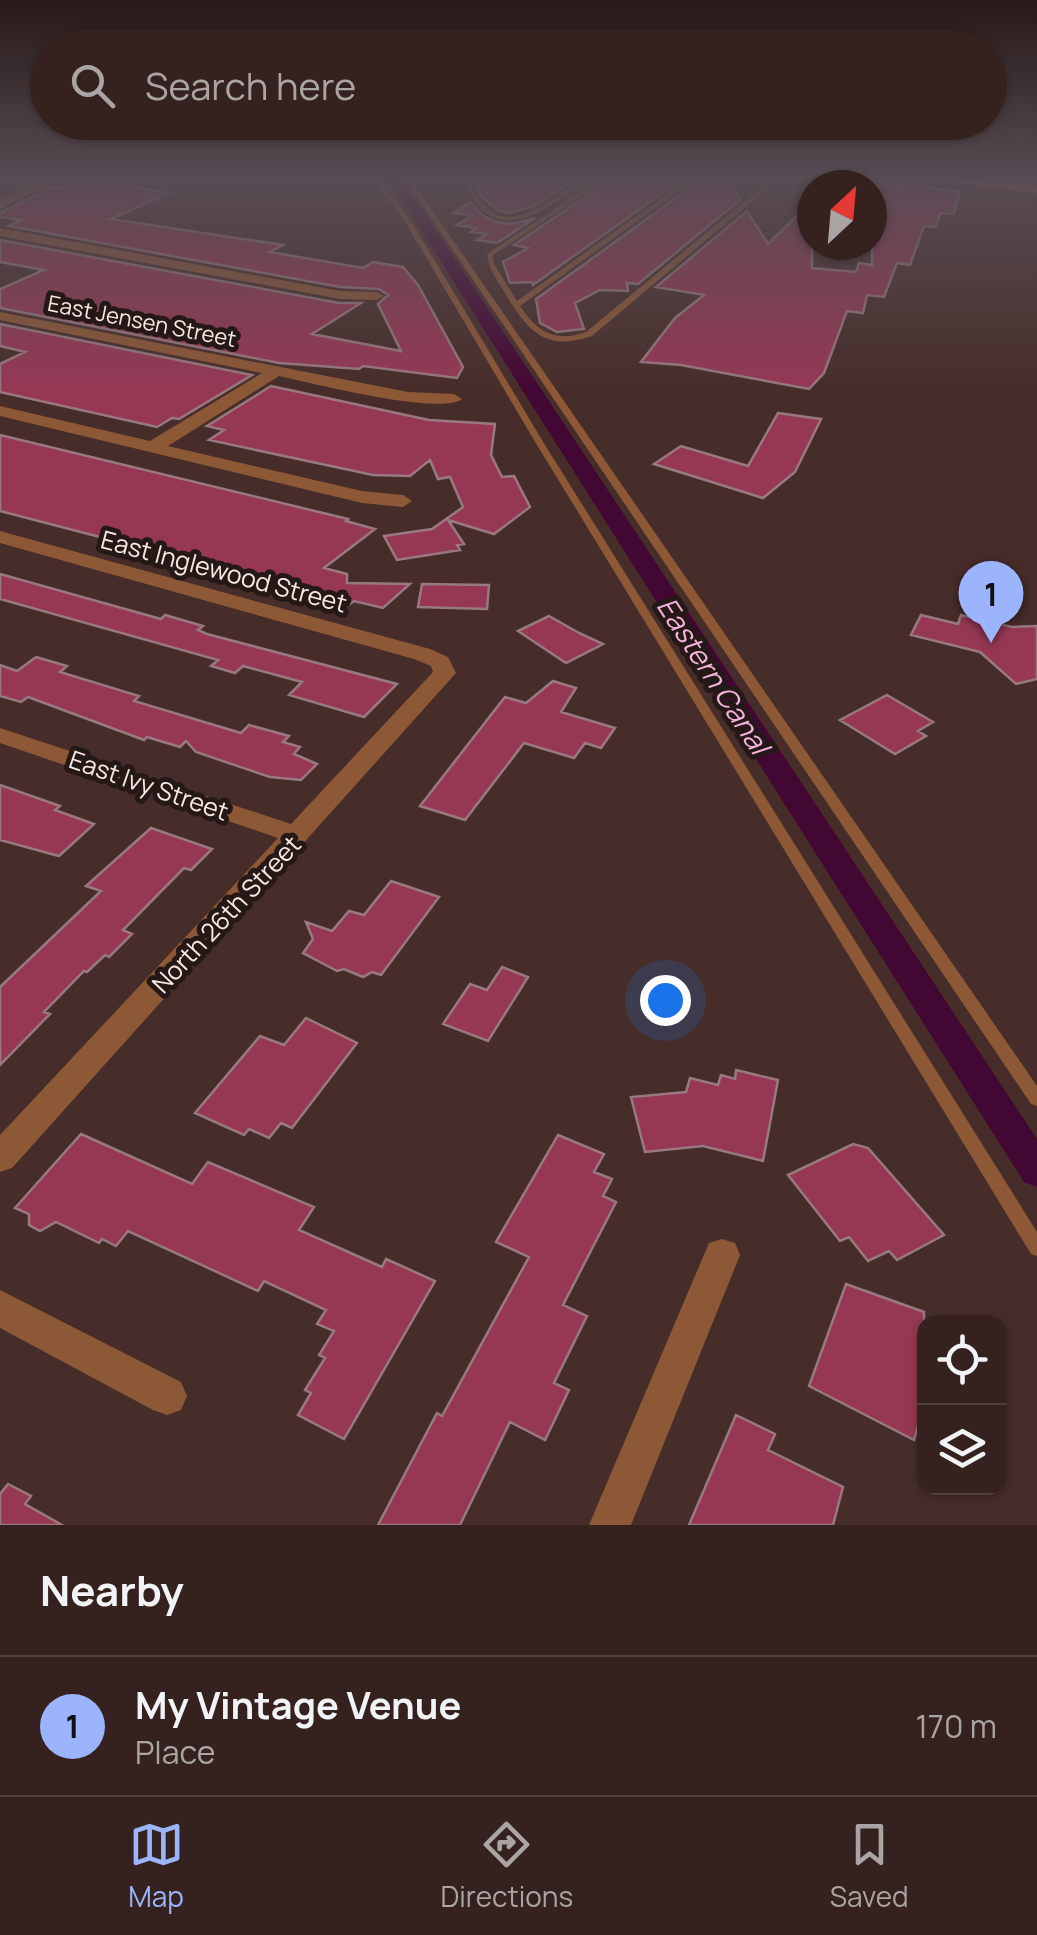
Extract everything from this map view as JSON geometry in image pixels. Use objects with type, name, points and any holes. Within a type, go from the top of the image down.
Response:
[{"type":"street","points":[[93,249],[340,295],[377,296]]},
{"type":"street","name":"East Jensen Street","points":[[0,316],[408,397],[454,399]]},
{"type":"street","points":[[153,447],[276,371]]},
{"type":"street","points":[[0,411],[362,497],[403,501]]},
{"type":"street","name":"East Inglewood Street","points":[[0,537],[444,656]]},
{"type":"street","name":"North 26th Street","points":[[0,1158],[438,685],[444,656]]},
{"type":"street","name":"East Ivy Street","points":[[0,734],[298,836]]},
{"type":"street","points":[[610,1525],[722,1255]]},
{"type":"street","points":[[0,1308],[167,1396]]},
{"type":"lane","points":[[425,249],[541,445],[1037,1248]]},
{"type":"lane","points":[[456,249],[1037,1099]]},
{"type":"lane","points":[[495,249],[489,257],[491,264],[530,328],[564,340],[584,337],[691,249]]},
{"type":"lane","points":[[516,304],[593,249]]},
{"type":"building","points":[[0,249],[49,249],[339,303],[361,303],[312,334],[401,351],[378,304],[388,295],[379,289],[340,287],[135,249],[275,249],[270,252],[363,268],[373,262],[403,267],[418,285],[463,367],[457,378],[363,366],[359,369],[279,363],[0,308],[0,289],[44,270],[0,262]]},
{"type":"building","points":[[526,249],[584,249],[533,285],[510,283],[503,262]]},
{"type":"building","points":[[605,249],[680,249],[638,284],[627,283],[628,291],[600,290],[575,303],[584,329],[557,332],[540,323],[536,299]]},
{"type":"building","points":[[701,249],[797,249],[797,260],[812,260],[812,268],[856,272],[859,263],[872,265],[872,260],[887,260],[887,249],[916,249],[910,265],[897,263],[884,297],[867,295],[863,313],[847,311],[824,373],[809,389],[681,365],[641,362],[675,318],[704,295],[656,287]]},
{"type":"building","points":[[0,324],[252,375],[179,419],[172,418],[157,427],[0,392],[0,364],[25,352],[0,346]]},
{"type":"building","points":[[271,386],[429,420],[495,424],[491,455],[502,477],[514,476],[530,507],[494,534],[448,520],[464,544],[457,545],[460,550],[397,560],[384,536],[432,529],[463,507],[450,477],[438,479],[430,460],[410,476],[373,475],[209,440],[224,430],[207,426]]},
{"type":"building","points":[[778,413],[821,419],[795,472],[763,498],[654,464],[681,446],[748,466]]},
{"type":"building","points":[[0,435],[348,519],[375,529],[324,568],[347,574],[347,583],[410,584],[383,608],[354,601],[350,604],[183,563],[188,560],[0,511]]},
{"type":"building","points":[[0,574],[161,619],[165,615],[203,626],[198,630],[207,634],[397,684],[364,717],[289,695],[302,682],[243,666],[235,673],[211,666],[218,660],[0,599]]},
{"type":"building","points":[[422,584],[489,585],[487,609],[418,607]]},
{"type":"building","points":[[921,615],[958,624],[961,615],[1012,627],[1037,626],[1037,679],[1016,684],[980,652],[911,635]]},
{"type":"building","points":[[549,616],[603,644],[566,663],[518,631]]},
{"type":"building","points":[[36,657],[67,666],[60,672],[139,696],[134,701],[241,733],[249,725],[289,736],[283,742],[300,747],[294,754],[317,764],[301,780],[270,777],[196,752],[186,741],[180,747],[147,737],[144,740],[28,697],[21,702],[0,696],[0,665],[17,671]]},
{"type":"building","points":[[553,681],[576,688],[561,712],[615,728],[601,748],[585,743],[574,758],[524,743],[465,820],[420,806],[505,697],[526,703]]},
{"type":"building","points":[[887,695],[933,722],[918,731],[926,736],[895,754],[840,720]]},
{"type":"building","points":[[0,785],[60,806],[55,810],[94,824],[59,856],[0,840]]},
{"type":"building","points":[[151,828],[212,849],[191,870],[184,868],[123,930],[132,934],[109,957],[105,955],[84,971],[44,1012],[50,1014],[0,1065],[0,987],[101,891],[86,886]]},
{"type":"building","points":[[391,881],[439,897],[381,975],[372,972],[363,977],[344,969],[337,971],[303,953],[313,939],[306,922],[332,931],[349,911],[364,915]]},
{"type":"building","points":[[502,967],[528,977],[488,1041],[443,1024],[470,984],[487,990]]},
{"type":"building","points":[[306,1018],[357,1043],[292,1128],[281,1123],[269,1138],[249,1129],[244,1135],[195,1113],[260,1036],[284,1045]]},
{"type":"building","points":[[736,1070],[778,1080],[763,1161],[703,1146],[645,1152],[631,1097],[686,1092],[690,1078],[718,1085],[721,1075],[735,1079]]},
{"type":"building","points":[[81,1134],[192,1184],[208,1162],[314,1207],[299,1230],[382,1267],[386,1259],[435,1281],[344,1439],[298,1415],[311,1393],[305,1390],[325,1358],[319,1355],[334,1331],[317,1324],[326,1310],[264,1281],[258,1291],[128,1231],[116,1246],[102,1239],[99,1243],[56,1222],[40,1231],[29,1225],[29,1214],[15,1208]]},
{"type":"building","points":[[558,1135],[604,1154],[594,1172],[612,1179],[603,1196],[616,1202],[563,1305],[587,1316],[554,1383],[569,1390],[545,1440],[510,1422],[460,1525],[378,1525],[437,1413],[442,1416],[529,1257],[496,1242]]},
{"type":"building","points":[[853,1144],[868,1148],[944,1235],[897,1260],[889,1251],[868,1261],[849,1237],[840,1241],[788,1175]]},
{"type":"building","points":[[846,1284],[924,1312],[917,1315],[914,1440],[809,1386]]},
{"type":"building","points":[[736,1415],[775,1434],[768,1450],[843,1487],[833,1525],[689,1525]]},
{"type":"building","points":[[8,1484],[31,1496],[25,1504],[62,1525],[0,1525],[0,1494]]},
{"type":"waterway","name":"Eastern Canal","points":[[441,249],[1037,1171]]},
{"type":"place","name":"My Vintage Venue","points":[[991,643]]}]
